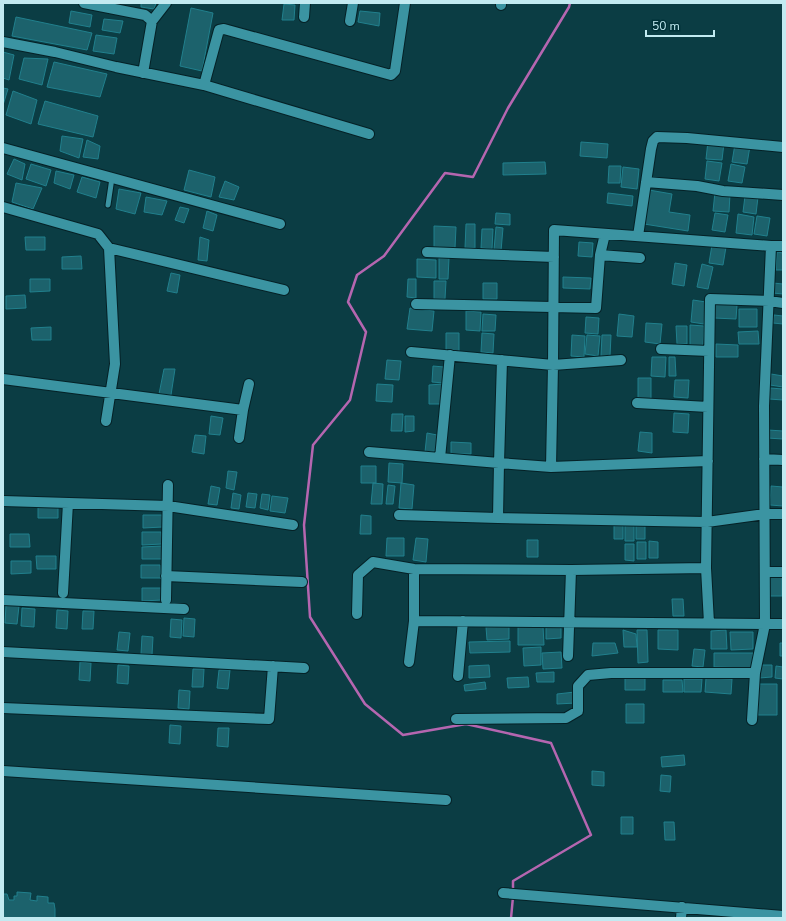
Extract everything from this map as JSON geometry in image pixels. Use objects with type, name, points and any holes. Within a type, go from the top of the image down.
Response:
[{"type":"street","points":[[84,3],[145,15],[152,22]]},
{"type":"street","points":[[144,72],[152,22],[166,3]]},
{"type":"street","points":[[304,17],[305,3]]},
{"type":"street","points":[[350,21],[353,3]]},
{"type":"street","points":[[204,85],[219,30],[224,29],[391,75],[395,71],[405,3]]},
{"type":"street","points":[[3,42],[204,85],[369,134]]},
{"type":"street","points":[[638,236],[651,149],[653,141],[657,137],[783,146]]},
{"type":"street","points":[[3,148],[280,224]]},
{"type":"street","points":[[646,182],[697,186],[723,191],[783,195]]},
{"type":"street","points":[[3,207],[98,234],[109,248],[115,364],[106,421]]},
{"type":"street","points":[[552,467],[554,230],[783,246]]},
{"type":"street","points":[[416,304],[596,308],[600,255],[605,234]]},
{"type":"street","points":[[752,720],[755,673],[765,624],[764,406],[771,246]]},
{"type":"street","points":[[109,248],[284,290]]},
{"type":"street","points":[[427,252],[554,257]]},
{"type":"street","points":[[600,255],[640,258]]},
{"type":"street","points":[[709,623],[706,568],[710,299],[769,301],[783,304]]},
{"type":"street","points":[[661,349],[709,351]]},
{"type":"street","points":[[411,352],[553,365],[621,360]]},
{"type":"street","points":[[440,458],[450,355]]},
{"type":"street","points":[[498,518],[502,360]]},
{"type":"street","points":[[3,379],[243,410]]},
{"type":"street","points":[[239,438],[249,384]]},
{"type":"street","points":[[637,402],[708,407]]},
{"type":"street","points":[[369,452],[552,467],[708,461]]},
{"type":"street","points":[[764,459],[783,460]]},
{"type":"street","points":[[166,600],[168,485]]},
{"type":"street","points":[[3,501],[168,506],[293,525]]},
{"type":"street","points":[[63,593],[68,503]]},
{"type":"street","points":[[399,515],[707,522],[765,514],[783,514]]},
{"type":"street","points":[[356,614],[358,575],[373,562],[414,569],[571,570],[706,568]]},
{"type":"street","points":[[409,662],[414,621],[414,569]]},
{"type":"street","points":[[568,656],[571,570]]},
{"type":"street","points":[[765,572],[783,572]]},
{"type":"street","points":[[166,576],[302,582]]},
{"type":"street","points":[[3,600],[184,609]]},
{"type":"street","points":[[414,621],[783,624]]},
{"type":"street","points":[[458,676],[463,621]]},
{"type":"street","points":[[3,652],[304,668]]},
{"type":"street","points":[[3,708],[269,719],[273,666]]},
{"type":"street","points":[[456,719],[566,718],[578,711],[578,686],[588,675],[619,673],[755,673]]},
{"type":"street","points":[[3,771],[446,800]]},
{"type":"street","points":[[503,893],[783,916]]},
{"type":"street","points":[[681,918],[682,907]]},
{"type":"lane","points":[[108,205],[112,178]]},
{"type":"building","points":[[141,3],[156,3],[154,9],[141,7]]},
{"type":"building","points":[[284,4],[295,5],[294,20],[282,20]]},
{"type":"building","points":[[191,8],[213,13],[202,71],[180,66]]},
{"type":"building","points":[[71,11],[92,15],[90,27],[69,23]]},
{"type":"building","points":[[360,11],[380,13],[379,26],[358,22]]},
{"type":"building","points":[[16,17],[92,33],[87,50],[12,36]]},
{"type":"building","points":[[104,19],[123,21],[120,33],[102,30]]},
{"type":"building","points":[[96,35],[117,38],[114,54],[93,51]]},
{"type":"building","points":[[3,52],[14,55],[9,80],[3,78]]},
{"type":"building","points":[[24,58],[48,59],[42,85],[19,79]]},
{"type":"building","points":[[54,62],[107,74],[100,97],[47,87]]},
{"type":"building","points":[[3,88],[8,89],[3,105]]},
{"type":"building","points":[[13,91],[37,100],[31,124],[6,115]]},
{"type":"building","points":[[45,101],[98,116],[93,137],[38,124]]},
{"type":"building","points":[[62,136],[83,139],[79,158],[60,151]]},
{"type":"building","points":[[87,140],[100,146],[98,159],[83,157]]},
{"type":"building","points":[[708,141],[724,143],[722,160],[706,159]]},
{"type":"building","points":[[581,142],[608,144],[607,158],[580,156]]},
{"type":"building","points":[[735,144],[750,146],[747,164],[732,162]]},
{"type":"building","points":[[14,159],[25,164],[22,180],[7,174]]},
{"type":"building","points":[[707,161],[722,163],[719,181],[705,179]]},
{"type":"building","points":[[545,162],[546,174],[503,175],[503,163]]},
{"type":"building","points":[[31,164],[51,170],[46,186],[26,179]]},
{"type":"building","points":[[731,164],[745,167],[742,183],[728,181]]},
{"type":"building","points":[[609,166],[621,166],[620,183],[608,183]]},
{"type":"building","points":[[623,167],[639,169],[637,189],[621,187]]},
{"type":"building","points":[[189,170],[215,177],[211,197],[184,190]]},
{"type":"building","points":[[56,171],[74,175],[70,189],[54,183]]},
{"type":"building","points":[[82,177],[100,182],[96,198],[77,192]]},
{"type":"building","points":[[225,181],[239,187],[234,200],[219,197]]},
{"type":"building","points":[[16,183],[42,188],[33,209],[12,202]]},
{"type":"building","points":[[119,189],[141,193],[135,214],[116,209]]},
{"type":"building","points":[[649,190],[672,194],[669,212],[690,215],[688,231],[644,224]]},
{"type":"building","points":[[715,192],[730,194],[729,212],[713,211]]},
{"type":"building","points":[[608,193],[633,196],[632,206],[607,203]]},
{"type":"building","points":[[745,196],[758,197],[756,214],[743,212]]},
{"type":"building","points":[[146,197],[167,201],[162,215],[144,212]]},
{"type":"building","points":[[180,207],[189,209],[184,223],[175,220]]},
{"type":"building","points":[[207,211],[217,215],[213,231],[203,228]]},
{"type":"building","points":[[496,213],[510,214],[510,225],[495,224]]},
{"type":"building","points":[[715,213],[728,215],[725,232],[712,230]]},
{"type":"building","points":[[738,214],[754,217],[752,235],[736,233]]},
{"type":"building","points":[[757,216],[770,218],[767,236],[754,234]]},
{"type":"building","points":[[466,224],[475,224],[475,248],[465,248]]},
{"type":"building","points":[[434,226],[456,227],[455,248],[434,247]]},
{"type":"building","points":[[496,227],[503,228],[501,251],[494,250]]},
{"type":"building","points":[[482,229],[493,229],[492,249],[481,248]]},
{"type":"building","points":[[25,237],[45,237],[45,250],[26,250]]},
{"type":"building","points":[[200,237],[209,240],[207,261],[198,260]]},
{"type":"building","points":[[579,242],[593,243],[592,257],[578,256]]},
{"type":"building","points":[[712,245],[726,247],[723,265],[709,263]]},
{"type":"building","points":[[777,252],[783,253],[783,270],[776,270]]},
{"type":"building","points":[[81,256],[82,269],[62,269],[62,257]]},
{"type":"building","points":[[439,258],[449,258],[448,279],[439,279]]},
{"type":"building","points":[[417,259],[436,260],[436,278],[417,277]]},
{"type":"building","points":[[675,263],[687,265],[684,286],[672,284]]},
{"type":"building","points":[[702,264],[713,267],[708,289],[697,287]]},
{"type":"building","points":[[171,273],[180,275],[177,293],[167,291]]},
{"type":"building","points":[[563,277],[591,278],[590,289],[563,288]]},
{"type":"building","points":[[30,279],[50,279],[50,291],[30,292]]},
{"type":"building","points":[[408,279],[416,279],[416,298],[407,297]]},
{"type":"building","points":[[434,281],[446,281],[445,299],[434,299]]},
{"type":"building","points":[[483,283],[497,283],[497,299],[483,299]]},
{"type":"building","points":[[773,283],[783,284],[783,294],[773,293]]},
{"type":"building","points":[[25,295],[26,308],[6,309],[6,296]]},
{"type":"building","points":[[693,300],[706,302],[704,324],[691,322]]},
{"type":"building","points":[[714,304],[737,305],[736,319],[714,318]]},
{"type":"building","points":[[410,308],[434,311],[432,331],[407,329]]},
{"type":"building","points":[[739,309],[757,309],[757,327],[739,327]]},
{"type":"building","points":[[466,311],[481,312],[480,331],[466,330]]},
{"type":"building","points":[[483,314],[496,315],[495,331],[482,331]]},
{"type":"building","points":[[619,314],[634,316],[632,337],[617,336]]},
{"type":"building","points":[[774,315],[783,316],[783,324],[773,323]]},
{"type":"building","points":[[586,317],[599,318],[598,334],[585,333]]},
{"type":"building","points":[[646,323],[662,324],[660,344],[645,342]]},
{"type":"building","points":[[690,325],[704,326],[703,346],[690,345]]},
{"type":"building","points":[[676,326],[687,326],[687,344],[677,344]]},
{"type":"building","points":[[51,327],[51,340],[32,340],[31,328]]},
{"type":"building","points":[[758,331],[759,344],[739,344],[738,332]]},
{"type":"building","points":[[446,333],[459,333],[459,352],[446,352]]},
{"type":"building","points":[[482,333],[494,334],[493,353],[481,352]]},
{"type":"building","points":[[572,335],[585,336],[584,357],[571,356]]},
{"type":"building","points":[[587,335],[600,336],[598,356],[585,354]]},
{"type":"building","points":[[602,335],[611,335],[610,356],[601,356]]},
{"type":"building","points":[[716,344],[738,345],[738,357],[716,357]]},
{"type":"building","points":[[652,357],[666,357],[665,377],[651,376]]},
{"type":"building","points":[[669,357],[675,357],[676,376],[669,376]]},
{"type":"building","points":[[387,360],[401,361],[399,380],[385,379]]},
{"type":"building","points":[[433,366],[444,367],[444,383],[432,382]]},
{"type":"building","points":[[164,369],[175,369],[171,395],[159,394]]},
{"type":"building","points":[[771,374],[783,376],[783,387],[770,385]]},
{"type":"building","points":[[638,378],[651,378],[651,399],[638,398]]},
{"type":"building","points":[[675,380],[689,380],[688,398],[674,397]]},
{"type":"building","points":[[377,384],[393,385],[392,402],[376,401]]},
{"type":"building","points":[[443,384],[444,404],[429,404],[429,385]]},
{"type":"building","points":[[770,388],[783,389],[783,400],[769,399]]},
{"type":"building","points":[[674,413],[689,414],[688,433],[673,432]]},
{"type":"building","points":[[392,414],[403,414],[402,431],[391,431]]},
{"type":"building","points":[[211,416],[223,418],[220,435],[209,434]]},
{"type":"building","points":[[405,416],[414,416],[414,431],[405,432]]},
{"type":"building","points":[[768,430],[783,431],[783,439],[767,438]]},
{"type":"building","points":[[640,432],[652,433],[652,453],[638,451]]},
{"type":"building","points":[[427,433],[437,435],[436,451],[425,452]]},
{"type":"building","points":[[195,435],[206,436],[204,454],[192,452]]},
{"type":"building","points":[[451,442],[471,443],[471,454],[451,454]]},
{"type":"building","points":[[389,463],[403,464],[402,483],[388,482]]},
{"type":"building","points":[[361,466],[376,466],[376,483],[361,483]]},
{"type":"building","points":[[228,471],[237,472],[234,490],[226,488]]},
{"type":"building","points":[[373,483],[383,484],[382,504],[371,504]]},
{"type":"building","points":[[401,483],[414,485],[412,509],[399,508]]},
{"type":"building","points":[[388,485],[395,486],[393,504],[386,504]]},
{"type":"building","points":[[211,486],[220,488],[217,505],[208,504]]},
{"type":"building","points":[[771,486],[783,487],[783,506],[770,505]]},
{"type":"building","points":[[233,493],[241,495],[239,509],[231,508]]},
{"type":"building","points":[[248,493],[257,494],[255,508],[246,507]]},
{"type":"building","points":[[262,494],[270,495],[268,510],[260,508]]},
{"type":"building","points":[[272,496],[288,498],[285,513],[270,511]]},
{"type":"building","points":[[58,505],[58,518],[38,518],[38,506]]},
{"type":"building","points":[[143,515],[162,515],[163,527],[143,528]]},
{"type":"building","points":[[361,515],[371,516],[371,534],[360,534]]},
{"type":"building","points":[[614,523],[623,523],[623,539],[614,539]]},
{"type":"building","points":[[636,523],[645,523],[645,539],[636,539]]},
{"type":"building","points":[[625,524],[634,524],[634,541],[625,541]]},
{"type":"building","points":[[142,532],[161,532],[162,544],[142,545]]},
{"type":"building","points":[[10,534],[29,534],[30,547],[10,547]]},
{"type":"building","points":[[387,538],[404,538],[404,556],[386,556]]},
{"type":"building","points":[[416,538],[428,539],[426,562],[413,560]]},
{"type":"building","points":[[527,540],[538,540],[538,557],[527,557]]},
{"type":"building","points":[[649,541],[658,542],[658,558],[649,558]]},
{"type":"building","points":[[637,542],[646,542],[646,559],[637,559]]},
{"type":"building","points":[[625,544],[634,544],[634,561],[625,560]]},
{"type":"building","points":[[162,546],[162,559],[142,559],[142,547]]},
{"type":"building","points":[[36,556],[56,556],[56,569],[37,569]]},
{"type":"building","points":[[11,561],[31,561],[31,573],[11,574]]},
{"type":"building","points":[[141,565],[160,565],[161,578],[141,578]]},
{"type":"building","points":[[769,576],[782,576],[782,596],[769,596]]},
{"type":"building","points":[[142,588],[161,588],[162,600],[142,601]]},
{"type":"building","points":[[672,599],[683,599],[684,616],[673,616]]},
{"type":"building","points":[[6,605],[19,606],[17,624],[5,623]]},
{"type":"building","points":[[22,608],[35,609],[34,627],[21,626]]},
{"type":"building","points":[[57,610],[68,611],[67,629],[56,628]]},
{"type":"building","points":[[83,611],[94,611],[93,629],[82,629]]},
{"type":"building","points":[[184,618],[195,619],[194,637],[183,636]]},
{"type":"building","points":[[171,619],[182,620],[181,638],[170,637]]},
{"type":"building","points":[[546,625],[561,625],[561,638],[546,639]]},
{"type":"building","points":[[509,626],[509,639],[487,640],[486,627]]},
{"type":"building","points":[[518,626],[543,626],[544,645],[518,645]]},
{"type":"building","points":[[623,630],[636,634],[637,647],[624,647]]},
{"type":"building","points":[[637,630],[647,630],[648,662],[638,663]]},
{"type":"building","points":[[658,630],[678,630],[678,650],[658,649]]},
{"type":"building","points":[[726,630],[727,649],[711,649],[711,631]]},
{"type":"building","points":[[119,632],[130,633],[128,651],[117,650]]},
{"type":"building","points":[[730,632],[753,632],[753,649],[731,650]]},
{"type":"building","points":[[142,636],[153,637],[152,655],[141,654]]},
{"type":"building","points":[[510,641],[510,652],[470,653],[469,642]]},
{"type":"building","points":[[593,643],[615,643],[618,653],[592,656]]},
{"type":"building","points":[[780,643],[783,643],[783,656],[780,656]]},
{"type":"building","points":[[541,647],[541,665],[524,666],[523,648]]},
{"type":"building","points":[[694,649],[705,650],[703,667],[692,666]]},
{"type":"building","points":[[561,652],[562,668],[543,669],[542,653]]},
{"type":"building","points":[[714,653],[753,653],[753,668],[714,667]]},
{"type":"building","points":[[80,662],[91,663],[90,681],[79,680]]},
{"type":"building","points":[[118,665],[129,666],[128,684],[117,683]]},
{"type":"building","points":[[489,665],[490,677],[469,678],[469,666]]},
{"type":"building","points":[[759,665],[772,665],[772,677],[759,678]]},
{"type":"building","points":[[776,666],[783,667],[783,679],[775,678]]},
{"type":"building","points":[[193,669],[204,669],[203,687],[192,687]]},
{"type":"building","points":[[219,670],[230,670],[228,689],[217,688]]},
{"type":"building","points":[[554,672],[554,682],[537,682],[536,673]]},
{"type":"building","points":[[528,677],[529,687],[508,688],[507,678]]},
{"type":"building","points":[[625,678],[645,678],[645,690],[625,690]]},
{"type":"building","points":[[706,678],[732,679],[731,694],[705,692]]},
{"type":"building","points":[[684,679],[702,679],[701,692],[684,692]]},
{"type":"building","points":[[663,680],[682,680],[683,692],[663,692]]},
{"type":"building","points":[[485,682],[486,689],[465,691],[464,685]]},
{"type":"building","points":[[758,684],[777,684],[777,715],[758,715]]},
{"type":"building","points":[[179,690],[190,691],[189,709],[178,708]]},
{"type":"building","points":[[575,692],[576,703],[557,704],[557,694]]},
{"type":"building","points":[[626,704],[644,704],[644,723],[626,723]]},
{"type":"building","points":[[170,725],[181,726],[180,744],[169,743]]},
{"type":"building","points":[[218,728],[229,728],[228,747],[217,746]]},
{"type":"building","points":[[684,755],[685,765],[662,767],[661,757]]},
{"type":"building","points":[[592,771],[604,772],[604,786],[592,785]]},
{"type":"building","points":[[661,775],[671,776],[670,792],[660,791]]},
{"type":"building","points":[[621,817],[633,817],[633,834],[621,834]]},
{"type":"building","points":[[664,822],[674,822],[675,840],[665,840]]},
{"type":"building","points":[[17,892],[31,893],[30,900],[37,901],[37,896],[48,897],[48,903],[54,903],[55,918],[3,918],[3,894],[7,894],[9,900],[14,900],[14,896],[17,896]]},
{"type":"waterway","points":[[513,892],[513,881],[591,835],[551,743],[466,724],[403,735],[365,704],[310,617],[304,525],[313,445],[350,400],[366,332],[348,302],[357,275],[384,256],[445,173],[473,177],[508,108],[570,3]]},
{"type":"waterway","points":[[511,918],[513,897]]}]
